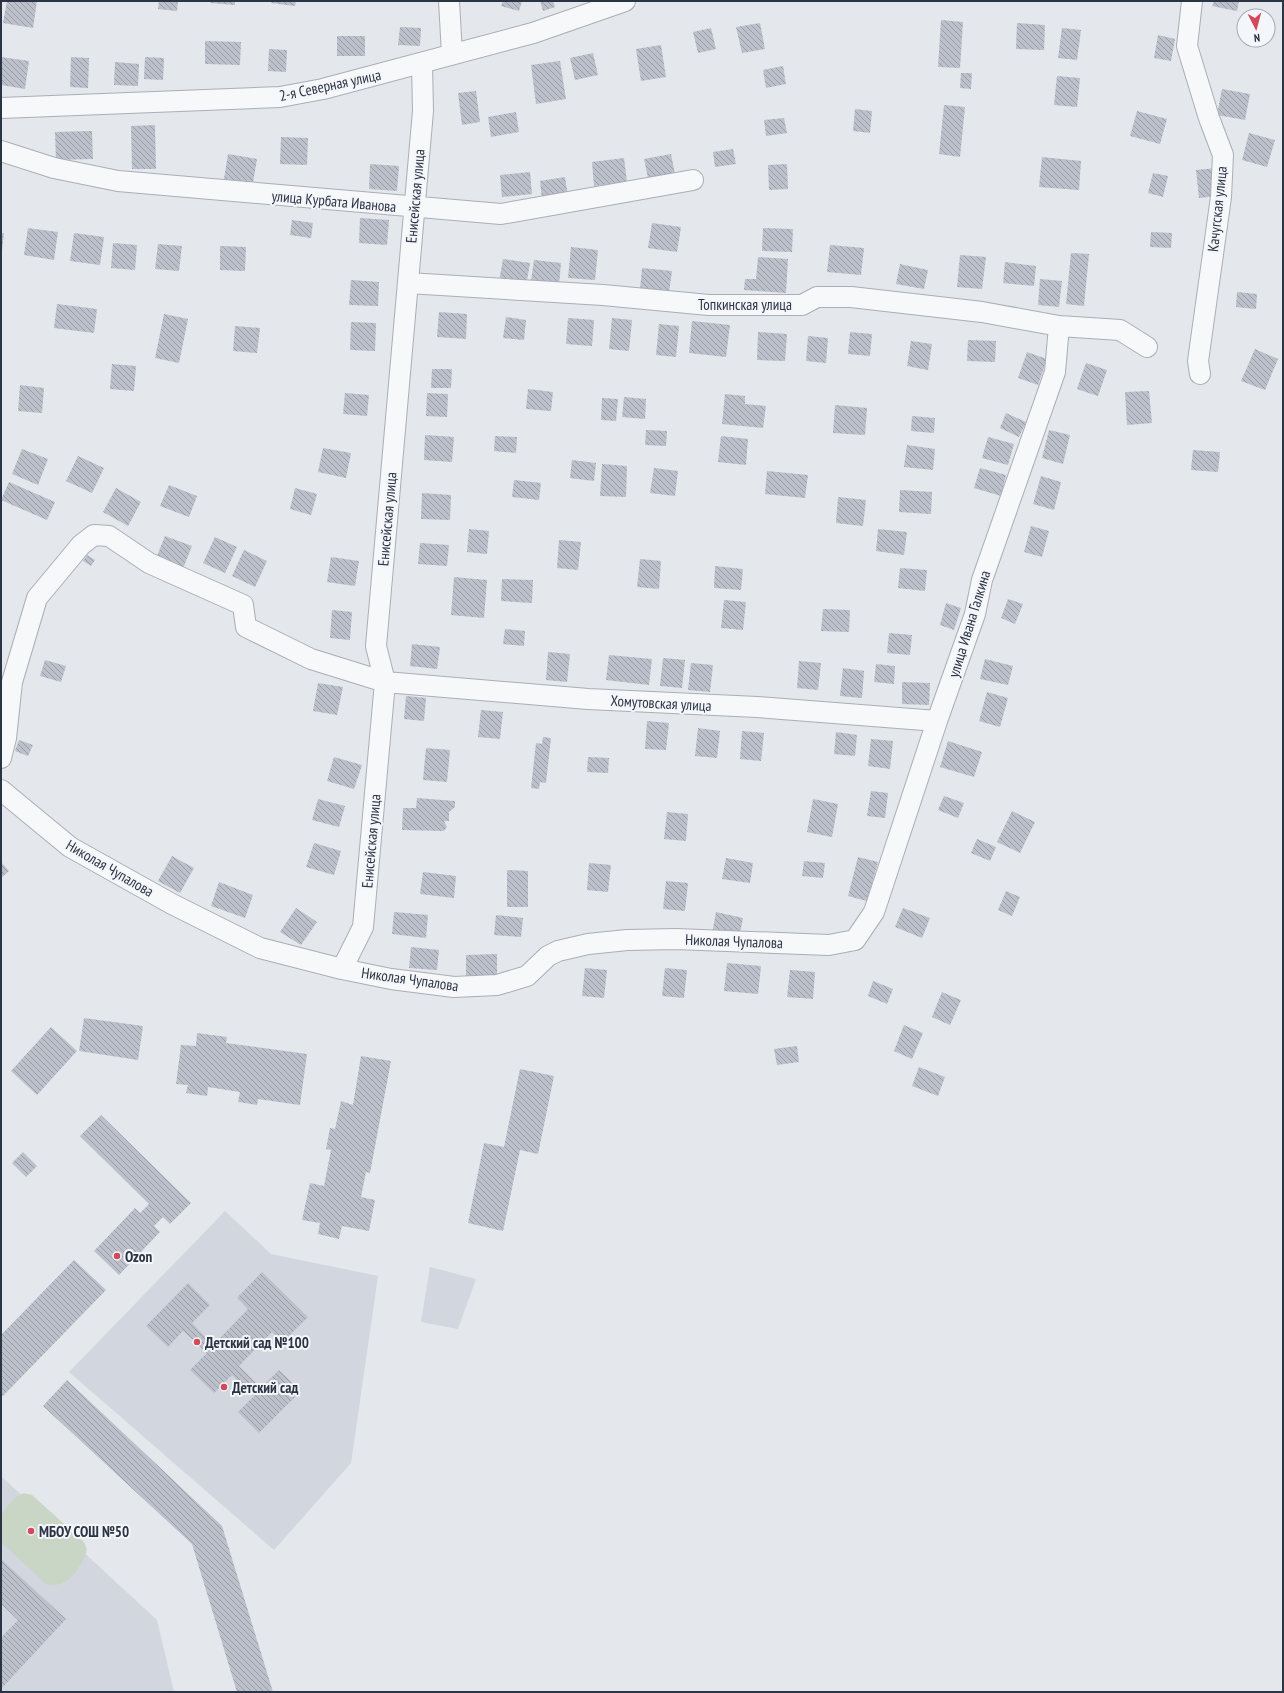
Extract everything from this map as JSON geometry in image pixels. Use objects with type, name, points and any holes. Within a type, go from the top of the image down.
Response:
[{"type":"street","points":[[449,1],[452,54]]},
{"type":"street","name":"2-я Северная улица","points":[[1,108],[280,97],[323,89],[533,34],[624,1]]},
{"type":"street","name":"Качугская улица","points":[[1192,1],[1187,46],[1209,118],[1223,155],[1221,197],[1198,361],[1200,374]]},
{"type":"street","name":"Енисейская улица","points":[[342,969],[363,927],[386,682],[376,646],[423,110],[422,63]]},
{"type":"street","name":"улица Курбата Иванова","points":[[1,151],[54,168],[118,181],[414,208],[501,214],[693,180]]},
{"type":"street","name":"Топкинская улица","points":[[408,283],[603,295],[709,305],[802,305],[817,297],[851,297],[982,312],[1059,326],[1120,330],[1147,347]]},
{"type":"street","name":"улица Ивана Галкина","points":[[855,940],[874,912],[937,721],[975,614],[982,580],[1055,372],[1059,326]]},
{"type":"street","name":"Хомутовская улица","points":[[1,758],[6,738],[12,682],[37,598],[81,545],[94,535],[109,536],[149,563],[243,605],[246,627],[311,659],[386,682],[588,699],[757,707],[937,721]]},
{"type":"street","name":"Николая Чупалова","points":[[1,790],[70,847],[172,904],[260,948],[342,969],[391,979],[454,987],[497,985],[526,976],[548,956],[558,951],[588,944],[626,940],[676,939],[829,945],[855,940]]},
{"type":"shaded area","name":"Детский сад","points":[[225,1211],[271,1254],[378,1276],[351,1463],[274,1550],[69,1372]]},
{"type":"shaded area","points":[[430,1267],[476,1279],[458,1329],[421,1322]]},
{"type":"shaded area","name":"МБОУ СОШ №50","points":[[1,1476],[157,1620],[174,1692],[1,1692]]},
{"type":"green space","points":[[24,1493],[32,1495],[84,1542],[87,1550],[81,1564],[67,1581],[54,1585],[46,1584],[1,1542],[1,1515],[14,1498]]},
{"type":"building","points":[[7,1],[37,1],[33,28],[3,23]]},
{"type":"building","points":[[159,1],[178,1],[177,11],[158,9]]},
{"type":"building","points":[[211,1],[235,1],[235,5],[210,3]]},
{"type":"building","points":[[272,1],[296,1],[295,6],[271,3]]},
{"type":"building","points":[[503,1],[522,1],[519,11],[501,6]]},
{"type":"building","points":[[540,1],[553,1],[555,7],[543,11]]},
{"type":"building","points":[[1214,1],[1239,1],[1236,11],[1212,6]]},
{"type":"building","points":[[941,20],[963,22],[960,68],[938,67]]},
{"type":"building","points":[[760,23],[765,49],[742,53],[736,27]]},
{"type":"building","points":[[1017,23],[1045,25],[1044,50],[1016,49]]},
{"type":"building","points":[[400,27],[421,28],[420,46],[398,45]]},
{"type":"building","points":[[711,28],[716,49],[698,53],[693,32]]},
{"type":"building","points":[[1062,28],[1081,30],[1077,60],[1058,58]]},
{"type":"building","points":[[1158,35],[1175,39],[1171,61],[1154,58]]},
{"type":"building","points":[[337,36],[365,36],[365,56],[337,56]]},
{"type":"building","points":[[205,41],[241,42],[240,65],[205,64]]},
{"type":"building","points":[[661,45],[666,77],[641,81],[636,49]]},
{"type":"building","points":[[269,49],[287,50],[286,72],[268,71]]},
{"type":"building","points":[[593,53],[598,75],[575,80],[570,58]]},
{"type":"building","points":[[1,57],[29,61],[25,89],[1,85]]},
{"type":"building","points":[[71,57],[89,58],[88,88],[70,87]]},
{"type":"building","points":[[145,57],[164,58],[163,80],[144,79]]},
{"type":"building","points":[[560,61],[566,99],[536,104],[531,65]]},
{"type":"building","points":[[115,62],[139,64],[138,86],[114,85]]},
{"type":"building","points":[[783,66],[786,84],[766,88],[763,70]]},
{"type":"building","points":[[961,73],[972,73],[971,89],[960,88]]},
{"type":"building","points":[[1057,76],[1080,78],[1077,107],[1054,105]]},
{"type":"building","points":[[1222,89],[1250,94],[1245,120],[1217,115]]},
{"type":"building","points":[[476,91],[480,122],[462,125],[458,93]]},
{"type":"building","points":[[944,105],[965,107],[960,157],[939,154]]},
{"type":"building","points":[[855,109],[872,111],[870,133],[853,131]]},
{"type":"building","points":[[1137,111],[1167,119],[1160,144],[1130,136]]},
{"type":"building","points":[[516,112],[519,132],[491,137],[488,117]]},
{"type":"building","points":[[784,118],[787,133],[766,136],[764,120]]},
{"type":"building","points":[[155,125],[156,169],[132,169],[131,126]]},
{"type":"building","points":[[92,131],[93,159],[56,160],[55,132]]},
{"type":"building","points":[[1249,133],[1275,140],[1267,167],[1242,160]]},
{"type":"building","points":[[281,137],[308,138],[307,165],[280,164]]},
{"type":"building","points":[[733,149],[736,164],[715,167],[713,152]]},
{"type":"building","points":[[228,154],[257,159],[253,183],[224,179]]},
{"type":"building","points":[[671,154],[675,174],[648,178],[644,159]]},
{"type":"building","points":[[1042,157],[1081,161],[1079,190],[1039,187]]},
{"type":"building","points":[[624,158],[627,182],[594,186],[592,162]]},
{"type":"building","points":[[370,164],[399,166],[397,191],[369,189]]},
{"type":"building","points":[[787,164],[788,189],[769,190],[768,165]]},
{"type":"building","points":[[1216,168],[1219,196],[1199,198],[1196,170]]},
{"type":"building","points":[[530,172],[532,194],[502,197],[500,175]]},
{"type":"building","points":[[1153,173],[1168,176],[1163,197],[1148,193]]},
{"type":"building","points":[[565,177],[568,196],[542,200],[540,181]]},
{"type":"building","points":[[360,218],[389,220],[387,245],[359,243]]},
{"type":"building","points":[[292,220],[313,223],[311,238],[290,235]]},
{"type":"building","points":[[652,223],[681,227],[677,252],[648,248]]},
{"type":"building","points":[[28,228],[58,232],[54,260],[24,255]]},
{"type":"building","points":[[763,228],[793,229],[792,252],[762,251]]},
{"type":"building","points":[[1151,232],[1172,233],[1171,248],[1150,247]]},
{"type":"building","points":[[1,233],[4,233],[2,250],[1,250]]},
{"type":"building","points":[[74,233],[104,237],[100,265],[70,261]]},
{"type":"building","points":[[113,243],[137,245],[135,270],[111,268]]},
{"type":"building","points":[[158,244],[182,246],[179,271],[155,269]]},
{"type":"building","points":[[830,245],[864,248],[861,275],[827,272]]},
{"type":"building","points":[[220,246],[246,247],[245,271],[220,270]]},
{"type":"building","points":[[571,247],[598,250],[595,280],[568,278]]},
{"type":"building","points":[[1071,253],[1089,254],[1084,306],[1066,304]]},
{"type":"building","points":[[960,255],[986,257],[982,289],[957,287]]},
{"type":"building","points":[[758,257],[788,259],[786,293],[744,290],[745,279],[756,279]]},
{"type":"building","points":[[503,259],[530,263],[526,286],[499,282]]},
{"type":"building","points":[[534,260],[561,263],[559,285],[531,281]]},
{"type":"building","points":[[1005,262],[1036,266],[1034,286],[1003,283]]},
{"type":"building","points":[[900,264],[928,270],[924,289],[896,284]]},
{"type":"building","points":[[642,268],[672,271],[669,293],[640,290]]},
{"type":"building","points":[[1040,279],[1062,281],[1059,307],[1038,305]]},
{"type":"building","points":[[351,280],[379,282],[378,306],[349,305]]},
{"type":"building","points":[[1237,292],[1257,294],[1256,309],[1236,307]]},
{"type":"building","points":[[57,304],[97,309],[94,333],[54,328]]},
{"type":"building","points":[[439,312],[467,314],[466,339],[437,337]]},
{"type":"building","points":[[164,314],[188,319],[179,363],[155,358]]},
{"type":"building","points":[[506,317],[526,320],[524,340],[503,338]]},
{"type":"building","points":[[568,318],[594,320],[592,346],[566,344]]},
{"type":"building","points":[[612,318],[632,320],[629,351],[609,349]]},
{"type":"building","points":[[692,321],[730,325],[726,357],[689,353]]},
{"type":"building","points":[[351,322],[376,323],[375,351],[350,350]]},
{"type":"building","points":[[659,324],[679,326],[676,357],[656,355]]},
{"type":"building","points":[[235,326],[260,328],[257,353],[233,351]]},
{"type":"building","points":[[758,332],[787,334],[785,361],[757,360]]},
{"type":"building","points":[[850,332],[872,334],[870,356],[848,354]]},
{"type":"building","points":[[808,336],[828,338],[826,363],[806,361]]},
{"type":"building","points":[[968,340],[996,341],[995,362],[967,361]]},
{"type":"building","points":[[911,341],[932,344],[928,370],[907,366]]},
{"type":"building","points":[[1255,349],[1278,359],[1265,390],[1241,381]]},
{"type":"building","points":[[1027,352],[1047,359],[1038,385],[1018,378]]},
{"type":"building","points":[[1086,363],[1107,370],[1098,396],[1077,389]]},
{"type":"building","points":[[112,364],[136,366],[134,391],[110,389]]},
{"type":"building","points":[[432,369],[452,369],[451,388],[431,388]]},
{"type":"building","points":[[20,385],[44,388],[42,413],[18,411]]},
{"type":"building","points":[[528,389],[553,392],[551,411],[526,409]]},
{"type":"building","points":[[1149,391],[1152,423],[1127,425],[1125,392]]},
{"type":"building","points":[[345,393],[369,395],[367,416],[343,414]]},
{"type":"building","points":[[427,393],[448,394],[447,417],[426,416]]},
{"type":"building","points":[[725,394],[745,396],[745,404],[766,406],[763,428],[722,424]]},
{"type":"building","points":[[624,397],[646,399],[645,419],[622,417]]},
{"type":"building","points":[[602,398],[618,399],[616,421],[601,420]]},
{"type":"building","points":[[835,405],[867,408],[865,435],[833,433]]},
{"type":"building","points":[[1006,413],[1026,422],[1019,437],[1000,428]]},
{"type":"building","points":[[912,416],[935,418],[934,433],[911,431]]},
{"type":"building","points":[[646,430],[667,431],[666,446],[645,445]]},
{"type":"building","points":[[1049,430],[1070,435],[1063,464],[1042,458]]},
{"type":"building","points":[[425,435],[454,437],[452,462],[424,460]]},
{"type":"building","points":[[495,436],[517,437],[516,453],[494,451]]},
{"type":"building","points":[[721,436],[748,439],[746,465],[718,462]]},
{"type":"building","points":[[988,437],[1014,444],[1008,465],[982,458]]},
{"type":"building","points":[[907,445],[935,449],[933,470],[904,467]]},
{"type":"building","points":[[323,448],[351,453],[346,478],[318,472]]},
{"type":"building","points":[[22,449],[48,459],[38,485],[12,474]]},
{"type":"building","points":[[1193,450],[1220,452],[1218,472],[1191,470]]},
{"type":"building","points":[[78,456],[104,468],[92,493],[66,481]]},
{"type":"building","points":[[572,460],[596,463],[594,481],[570,478]]},
{"type":"building","points":[[602,464],[627,466],[626,497],[600,496]]},
{"type":"building","points":[[654,468],[678,471],[675,496],[650,493]]},
{"type":"building","points":[[980,468],[1006,475],[1001,496],[974,488]]},
{"type":"building","points":[[767,471],[808,475],[805,498],[765,494]]},
{"type":"building","points":[[1041,476],[1061,482],[1054,510],[1033,504]]},
{"type":"building","points":[[514,480],[541,483],[539,500],[512,497]]},
{"type":"building","points":[[9,482],[55,502],[47,520],[1,500]]},
{"type":"building","points":[[169,485],[197,496],[189,517],[160,506]]},
{"type":"building","points":[[116,488],[141,502],[128,526],[103,512]]},
{"type":"building","points":[[295,488],[317,494],[311,515],[290,509]]},
{"type":"building","points":[[900,490],[932,492],[931,514],[899,512]]},
{"type":"building","points":[[422,493],[451,495],[450,520],[421,519]]},
{"type":"building","points":[[838,497],[866,500],[863,526],[836,523]]},
{"type":"building","points":[[1031,526],[1049,531],[1042,557],[1024,552]]},
{"type":"building","points":[[469,529],[489,531],[487,554],[467,552]]},
{"type":"building","points":[[878,529],[907,532],[904,555],[876,551]]},
{"type":"building","points":[[165,536],[192,546],[182,571],[155,561]]},
{"type":"building","points":[[215,537],[237,547],[225,573],[203,563]]},
{"type":"building","points":[[559,540],[581,542],[578,570],[557,568]]},
{"type":"building","points":[[420,543],[449,545],[447,566],[418,564]]},
{"type":"building","points":[[244,550],[267,561],[255,587],[232,576]]},
{"type":"building","points":[[87,555],[95,560],[91,566],[83,561]]},
{"type":"building","points":[[331,557],[359,561],[355,586],[327,582]]},
{"type":"building","points":[[640,559],[661,561],[659,589],[637,587]]},
{"type":"building","points":[[715,566],[743,569],[741,590],[714,588]]},
{"type":"building","points":[[900,568],[927,570],[925,591],[898,588]]},
{"type":"building","points":[[454,577],[487,580],[484,618],[451,615]]},
{"type":"building","points":[[502,579],[533,580],[532,603],[501,601]]},
{"type":"building","points":[[1008,599],[1023,604],[1015,624],[1001,618]]},
{"type":"building","points":[[724,600],[746,602],[743,630],[721,628]]},
{"type":"building","points":[[946,603],[961,608],[954,630],[940,625]]},
{"type":"building","points":[[823,609],[850,610],[849,632],[821,631]]},
{"type":"building","points":[[332,610],[352,612],[350,640],[330,638]]},
{"type":"building","points":[[505,629],[525,631],[524,646],[503,644]]},
{"type":"building","points":[[889,633],[912,635],[910,655],[887,653]]},
{"type":"building","points":[[412,644],[440,647],[437,669],[410,666]]},
{"type":"building","points":[[548,652],[570,654],[567,682],[546,680]]},
{"type":"building","points":[[609,655],[652,659],[649,685],[606,680]]},
{"type":"building","points":[[663,658],[685,660],[682,688],[660,686]]},
{"type":"building","points":[[985,659],[1013,666],[1008,685],[980,679]]},
{"type":"building","points":[[45,660],[66,666],[61,682],[40,676]]},
{"type":"building","points":[[799,661],[821,663],[818,690],[797,688]]},
{"type":"building","points":[[691,663],[713,665],[710,692],[688,690]]},
{"type":"building","points":[[876,664],[895,666],[894,684],[874,682]]},
{"type":"building","points":[[843,668],[864,671],[862,698],[840,696]]},
{"type":"building","points":[[902,682],[930,683],[929,705],[902,704]]},
{"type":"building","points":[[318,683],[343,687],[337,715],[313,711]]},
{"type":"building","points":[[987,692],[1008,698],[1000,727],[979,721]]},
{"type":"building","points":[[406,696],[426,698],[424,721],[404,719]]},
{"type":"building","points":[[481,710],[503,712],[500,739],[478,737]]},
{"type":"building","points":[[647,721],[669,723],[666,750],[645,749]]},
{"type":"building","points":[[698,728],[720,731],[717,758],[695,756]]},
{"type":"building","points":[[742,731],[764,733],[761,761],[740,759]]},
{"type":"building","points":[[836,732],[857,735],[855,756],[834,754]]},
{"type":"building","points":[[543,737],[551,738],[546,783],[540,782],[539,789],[531,788],[536,743],[542,744]]},
{"type":"building","points":[[871,739],[893,741],[890,769],[868,766]]},
{"type":"building","points":[[19,740],[33,745],[28,756],[15,751]]},
{"type":"building","points":[[948,741],[982,752],[974,777],[940,767]]},
{"type":"building","points":[[426,748],[450,750],[447,782],[423,780]]},
{"type":"building","points":[[334,757],[362,765],[354,789],[327,781]]},
{"type":"building","points":[[588,757],[609,758],[608,773],[587,772]]},
{"type":"building","points":[[871,791],[888,793],[885,818],[867,816]]},
{"type":"building","points":[[944,796],[964,803],[958,818],[938,810]]},
{"type":"building","points":[[417,798],[455,801],[455,807],[449,812],[449,821],[444,821],[447,827],[444,831],[402,830],[403,808],[416,808]]},
{"type":"building","points":[[318,799],[345,806],[339,827],[312,820]]},
{"type":"building","points":[[813,799],[838,804],[832,837],[807,832]]},
{"type":"building","points":[[1012,811],[1035,822],[1020,853],[997,842]]},
{"type":"building","points":[[667,812],[688,814],[686,841],[664,839]]},
{"type":"building","points":[[977,839],[996,847],[990,861],[971,853]]},
{"type":"building","points":[[314,843],[341,851],[334,875],[306,867]]},
{"type":"building","points":[[172,856],[194,868],[180,893],[158,881]]},
{"type":"building","points":[[858,857],[878,862],[867,901],[848,896]]},
{"type":"building","points":[[726,858],[753,863],[750,883],[722,879]]},
{"type":"building","points":[[804,861],[825,863],[823,878],[802,876]]},
{"type":"building","points":[[1,862],[9,871],[1,878]]},
{"type":"building","points":[[589,863],[611,865],[608,892],[587,890]]},
{"type":"building","points":[[507,870],[528,871],[528,907],[507,907]]},
{"type":"building","points":[[423,872],[456,876],[454,898],[420,894]]},
{"type":"building","points":[[666,881],[688,883],[685,911],[663,909]]},
{"type":"building","points":[[219,882],[253,895],[245,918],[211,906]]},
{"type":"building","points":[[1006,891],[1020,897],[1012,916],[998,910]]},
{"type":"building","points":[[296,908],[317,922],[301,945],[280,932]]},
{"type":"building","points":[[903,908],[930,918],[922,938],[895,927]]},
{"type":"building","points":[[394,912],[428,915],[426,938],[392,934]]},
{"type":"building","points":[[716,912],[743,918],[739,939],[712,934]]},
{"type":"building","points":[[496,915],[523,918],[521,937],[494,935]]},
{"type":"building","points":[[411,947],[439,950],[437,970],[409,968]]},
{"type":"building","points":[[497,954],[497,979],[466,979],[466,955]]},
{"type":"building","points":[[727,963],[761,966],[758,994],[724,991]]},
{"type":"building","points":[[585,968],[607,970],[604,998],[582,996]]},
{"type":"building","points":[[665,968],[687,970],[684,998],[662,996]]},
{"type":"building","points":[[790,970],[815,972],[813,999],[787,997]]},
{"type":"building","points":[[873,981],[893,989],[887,1004],[868,996]]},
{"type":"building","points":[[942,992],[961,1000],[950,1025],[932,1017]]},
{"type":"building","points":[[84,1018],[143,1026],[138,1060],[79,1051]]},
{"type":"building","points":[[904,1025],[923,1033],[912,1059],[894,1051]]},
{"type":"building","points":[[51,1027],[77,1051],[37,1095],[11,1071]]},
{"type":"building","points":[[197,1033],[227,1037],[226,1043],[307,1054],[300,1105],[258,1099],[257,1105],[238,1102],[240,1092],[208,1087],[207,1096],[186,1093],[188,1085],[176,1084],[181,1045],[196,1046]]},
{"type":"building","points":[[797,1046],[799,1062],[777,1065],[774,1049]]},
{"type":"building","points":[[361,1056],[391,1061],[370,1173],[366,1172],[361,1197],[375,1200],[369,1231],[342,1226],[339,1239],[318,1234],[320,1223],[302,1220],[310,1183],[324,1186],[331,1150],[326,1149],[330,1128],[335,1129],[341,1101],[353,1105]]},
{"type":"building","points":[[919,1067],[945,1077],[938,1096],[912,1086]]},
{"type":"building","points":[[520,1069],[554,1076],[538,1154],[520,1150],[503,1231],[468,1223],[484,1143],[504,1147]]},
{"type":"building","points":[[101,1115],[191,1203],[170,1224],[163,1217],[154,1226],[160,1232],[119,1275],[94,1251],[135,1208],[140,1213],[149,1204],[80,1136]]},
{"type":"building","points":[[23,1152],[37,1166],[26,1177],[12,1163]]},
{"type":"building","points":[[74,1260],[106,1290],[3,1396],[1,1394],[1,1335]]},
{"type":"building","points":[[262,1272],[308,1317],[283,1342],[272,1332],[239,1366],[261,1388],[279,1370],[301,1391],[259,1433],[238,1412],[254,1396],[232,1375],[214,1393],[190,1370],[207,1353],[183,1331],[168,1347],[146,1326],[188,1283],[210,1305],[192,1323],[213,1345],[248,1309],[237,1298]]},
{"type":"building","points":[[67,1380],[222,1526],[273,1692],[237,1692],[192,1544],[43,1406]]},
{"type":"building","points":[[1,1559],[66,1619],[1,1689],[1,1638],[18,1620],[1,1604]]},
{"type":"place","name":"Ozon","points":[[117,1256]]},
{"type":"place","name":"Детский сад №100","points":[[197,1342]]},
{"type":"place","name":"Детский сад","points":[[224,1387]]},
{"type":"place","name":"МБОУ СОШ №50","points":[[31,1531]]}]
